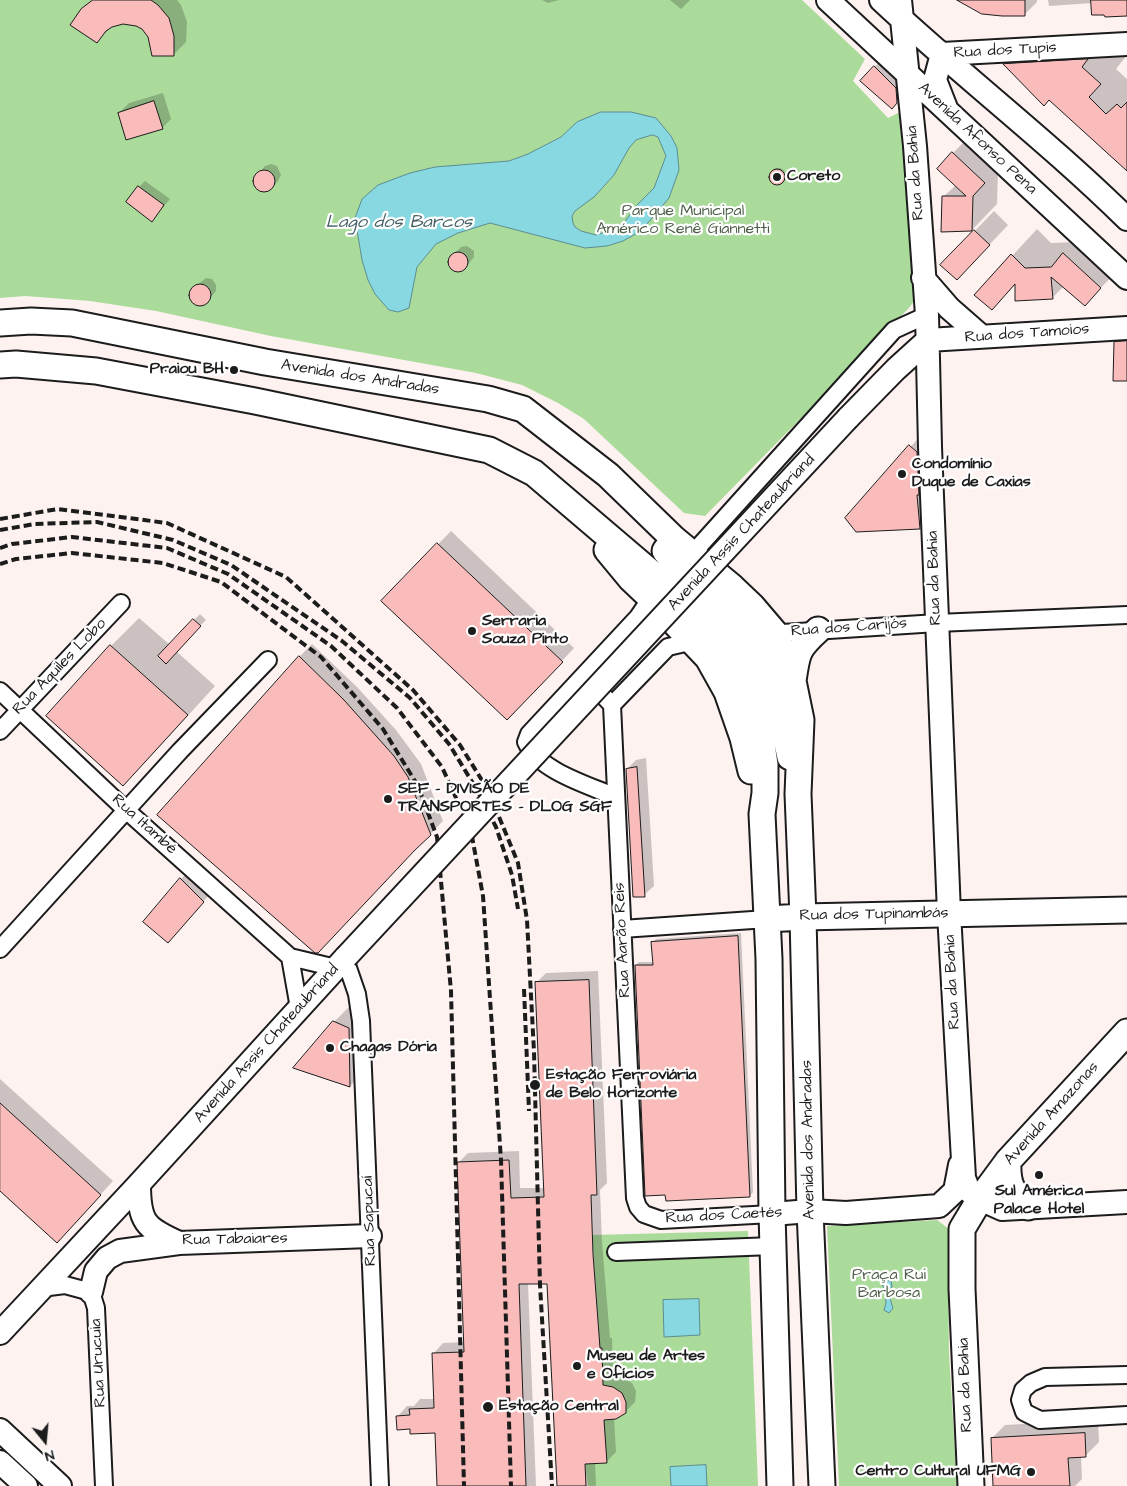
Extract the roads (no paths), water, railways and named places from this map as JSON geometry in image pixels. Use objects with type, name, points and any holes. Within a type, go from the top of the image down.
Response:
[{"type":"main road","name":"Avenida dos Andradas","points":[[0,324],[31,321],[72,323],[265,362],[488,398],[523,409],[608,475],[703,617],[730,652],[748,688],[760,731],[765,764],[765,793],[762,814],[767,919],[772,1214],[780,1486]]},
{"type":"main road","name":"Avenida dos Andradas","points":[[0,365],[16,364],[96,371],[255,401],[488,450],[534,473],[567,501],[631,579],[669,567],[752,606],[775,633],[793,681],[801,720],[798,794],[804,917],[810,1211],[822,1486]]},
{"type":"main road","name":"Avenida dos Andradas","points":[[669,567],[722,606],[746,635],[763,664],[775,691],[798,794]]},
{"type":"main road","name":"Avenida dos Andradas","points":[[669,567],[691,641],[708,658],[727,692],[744,738],[762,814]]},
{"type":"main road","points":[[793,681],[796,656],[805,642],[818,630]]},
{"type":"main road","name":"Rua dos Tupinambás","points":[[767,919],[1127,910]]},
{"type":"main road","name":"Avenida Amazonas","points":[[980,1199],[1008,1161],[1127,1032]]},
{"type":"main road","points":[[1008,1161],[1007,1174],[1010,1186],[1015,1195],[1028,1207]]},
{"type":"main road","name":"Rua da Bahia","points":[[971,1486],[962,1289],[962,1230],[980,1199]]},
{"type":"street","name":"Avenida Afonso Pena","points":[[828,0],[1127,278]]},
{"type":"street","points":[[881,0],[901,10],[942,54],[1086,179],[1127,219]]},
{"type":"street","name":"Rua da Bahia","points":[[901,10],[915,146],[927,315],[936,623],[962,1156]]},
{"type":"street","name":"Rua dos Tupis","points":[[947,111],[935,80],[942,54],[1127,44]]},
{"type":"street","points":[[911,109],[929,94]]},
{"type":"street","points":[[923,278],[948,308],[981,336]]},
{"type":"street","name":"Avenida Assis Chateaubriand","points":[[616,796],[552,769],[530,750],[526,742],[529,734],[638,617],[669,567],[894,330],[927,315]]},
{"type":"street","name":"Rua dos Tamoios","points":[[928,340],[1124,327]]},
{"type":"street","points":[[894,330],[906,330],[928,340]]},
{"type":"street","name":"Avenida Assis Chateaubriand","points":[[0,1333],[342,961],[848,418],[896,368],[928,340]]},
{"type":"street","points":[[896,368],[928,397]]},
{"type":"street","name":"Rua Aquiles Lobo","points":[[0,731],[121,603]]},
{"type":"street","name":"Rua dos Carijós","points":[[691,641],[818,630],[1127,615]]},
{"type":"street","points":[[584,675],[612,705],[668,647],[691,641]]},
{"type":"street","points":[[0,949],[180,751],[268,660]]},
{"type":"street","name":"Rua Itambé","points":[[0,691],[126,810],[290,957],[342,961]]},
{"type":"street","name":"Rua Aarão Reis","points":[[612,705],[635,1198],[638,1207],[644,1214]]},
{"type":"street","name":"Rua dos Tupinambás","points":[[622,929],[767,919]]},
{"type":"street","points":[[290,957],[299,1008]]},
{"type":"street","name":"Rua Sapucaí","points":[[342,961],[357,994],[361,1021],[380,1486]]},
{"type":"street","points":[[962,1156],[964,1178],[969,1191],[980,1199],[1002,1209],[1127,1202]]},
{"type":"street","name":"Rua dos Caetés","points":[[644,1214],[661,1220],[810,1211],[846,1213],[939,1206],[955,1191],[962,1156]]},
{"type":"street","name":"Rua Tabaiares","points":[[139,1184],[139,1205],[145,1223],[159,1234],[179,1243],[370,1236]]},
{"type":"street","points":[[41,1288],[65,1285],[91,1292],[96,1271],[107,1258],[120,1251],[179,1243]]},
{"type":"street","points":[[616,1252],[773,1246]]},
{"type":"street","name":"Rua Urucuia","points":[[91,1292],[96,1308],[104,1486]]},
{"type":"street","points":[[1127,1375],[1045,1377],[1031,1383],[1023,1390],[1020,1400],[1024,1412],[1040,1420],[1127,1415]]},
{"type":"street","points":[[0,1430],[60,1486]]},
{"type":"street","points":[[0,1462],[26,1486]]},
{"type":"water","name":"Lago dos Barcos","points":[[601,112],[631,112],[656,118],[671,136],[677,148],[679,170],[669,198],[641,231],[623,241],[607,246],[585,248],[490,223],[458,233],[436,244],[417,267],[409,308],[398,312],[389,310],[375,294],[368,280],[362,260],[355,218],[362,199],[378,185],[410,173],[435,167],[509,161],[528,154],[561,137],[577,122]],"holes":[[[653,135],[658,137],[666,156],[654,188],[635,207],[624,223],[596,235],[581,231],[575,227],[572,216],[575,211],[594,197],[614,175],[629,148],[636,140]]]},
{"type":"water","points":[[886,1280],[891,1281],[892,1286],[890,1297],[893,1308],[889,1313],[884,1310],[886,1303],[882,1284]]},
{"type":"water","points":[[699,1299],[700,1335],[664,1337],[663,1300]]},
{"type":"water","points":[[706,1465],[707,1486],[671,1486],[670,1467]]},
{"type":"railway","points":[[0,519],[58,509],[167,523],[286,577],[413,690],[460,745],[488,790],[518,863],[527,920],[534,1052],[540,1285],[552,1486]]},
{"type":"railway","points":[[0,530],[35,524],[97,522],[173,540],[231,565],[342,641],[410,698],[449,744],[477,790],[496,827],[512,875],[518,909]]},
{"type":"railway","points":[[0,548],[12,544],[72,537],[167,548],[228,574],[331,646],[397,708],[442,767],[471,831],[483,896],[501,1160],[511,1486]]},
{"type":"railway","points":[[0,564],[16,559],[72,553],[163,563],[221,582],[321,657],[383,729],[418,786],[437,837],[451,991],[464,1486]]},
{"type":"railway","points":[[524,989],[529,1111]]},
{"type":"place","name":"Coreto","points":[[777,177]]},
{"type":"place","name":"Praiou BH","points":[[234,370]]},
{"type":"place","name":"Condomínio Duque de Caxias","points":[[902,474]]},
{"type":"place","name":"Serraria Souza Pinto","points":[[472,631]]},
{"type":"place","name":"SEF - DIVISÃO DE TRANSPORTES - DLOG SGF","points":[[388,799]]},
{"type":"place","name":"Chagas Dória","points":[[330,1048]]},
{"type":"place","name":"Estação Ferroviária de Belo Horizonte","points":[[535,1085]]},
{"type":"place","name":"Sul América Palace Hotel","points":[[1039,1175]]},
{"type":"place","name":"Museu de Artes e Ofícios","points":[[577,1366]]},
{"type":"place","name":"Estação Central","points":[[488,1407]]},
{"type":"place","name":"Centro Cultural UFMG","points":[[1031,1472]]},
{"type":"park label","name":"Parque Municipal Américo Renê Giannetti","points":[[683,221]]},
{"type":"park label","name":"Praça Rui Barbosa","points":[[889,1285]]}]
